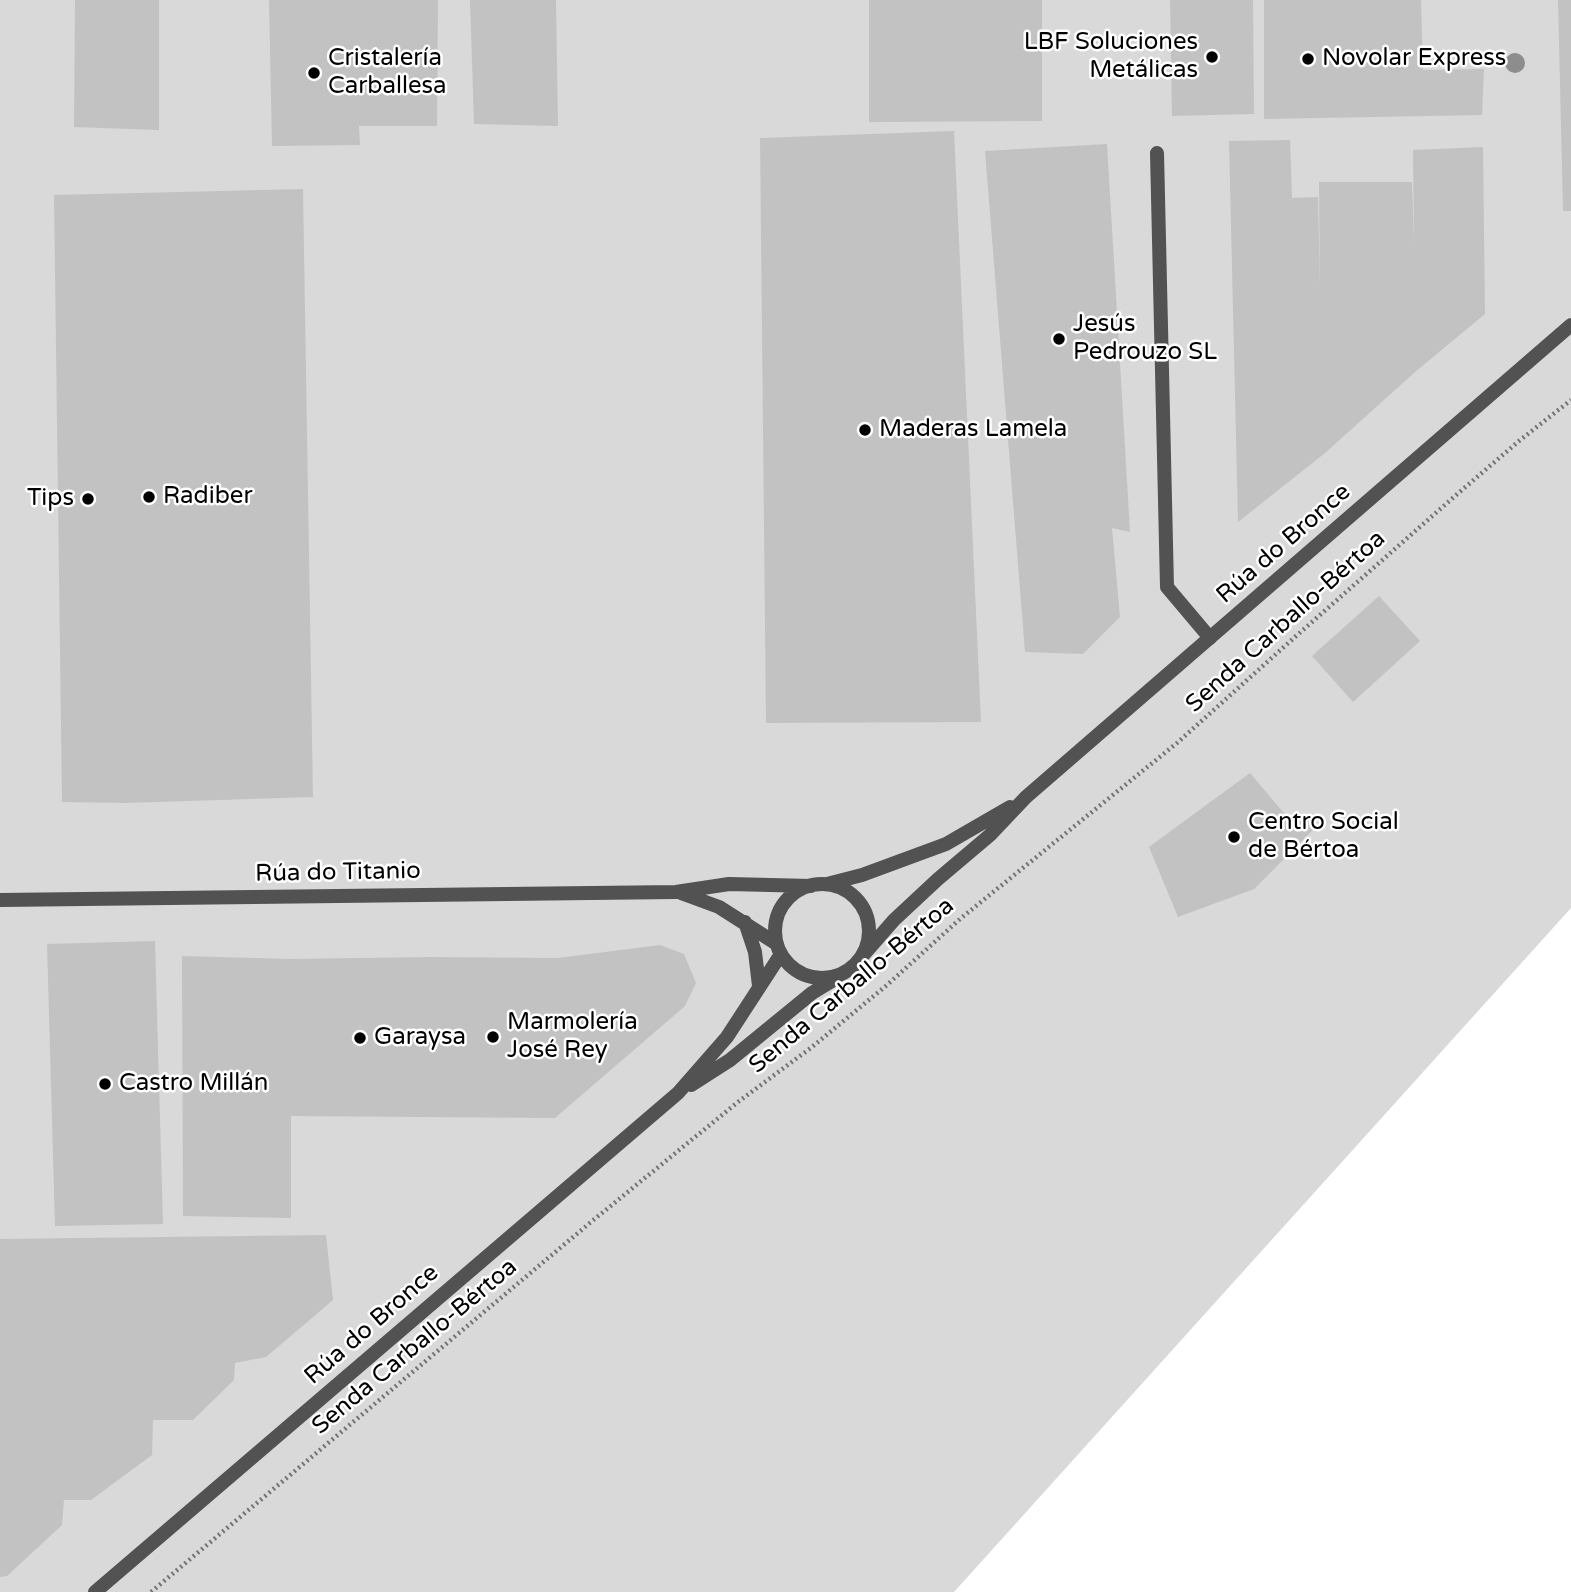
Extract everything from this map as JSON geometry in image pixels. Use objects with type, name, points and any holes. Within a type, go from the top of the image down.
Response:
[{"type":"street","points":[[1157,153],[1167,587],[1210,638]]},
{"type":"street","name":"Rúa do Bronce","points":[[859,960],[894,920],[990,835],[1026,797],[1571,325]]},
{"type":"street","name":"Rúa do Bronce","points":[[827,884],[862,876],[946,845],[1026,797]]},
{"type":"street","name":"Rúa do Titanio","points":[[0,900],[676,892],[729,884],[811,886]]},
{"type":"street","points":[[827,884],[848,891],[860,902],[868,919],[869,936],[859,960],[847,971],[821,978],[805,975],[791,967],[779,949],[776,928],[783,905],[794,893],[811,886],[827,884]]},
{"type":"street","name":"Rúa do Titanio","points":[[676,892],[719,907],[745,922],[779,949]]},
{"type":"street","points":[[745,922],[755,952],[759,986]]},
{"type":"street","name":"Rúa do Bronce","points":[[678,1093],[727,1037],[779,949]]},
{"type":"street","name":"Rúa do Bronce","points":[[95,1592],[678,1093],[730,1060],[812,993],[847,971]]},
{"type":"path","name":"Senda Carballo-Bértoa","points":[[151,1592],[591,1222],[887,985],[960,919],[1177,743],[1455,496],[1571,400]]},
{"type":"shaded area","points":[[0,0],[1571,0],[1571,908],[954,1592],[0,1592]]},
{"type":"building","points":[[75,0],[159,0],[159,130],[74,127]]},
{"type":"building","points":[[269,0],[438,0],[437,126],[359,126],[360,145],[272,146]]},
{"type":"building","points":[[470,0],[556,0],[558,126],[474,124]]},
{"type":"building","points":[[869,0],[1042,0],[1042,121],[869,122]]},
{"type":"building","name":"LBF Soluciones Metálicas","points":[[1170,0],[1253,0],[1254,114],[1172,116]]},
{"type":"building","points":[[1264,0],[1421,0],[1423,70],[1484,69],[1482,115],[1264,119]]},
{"type":"building","points":[[1558,0],[1571,0],[1571,211],[1563,211]]},
{"type":"building","name":"Maderas Lamela","points":[[954,131],[981,722],[766,723],[760,138]]},
{"type":"building","points":[[1290,140],[1292,198],[1318,197],[1320,288],[1319,182],[1412,182],[1414,245],[1413,150],[1483,147],[1485,314],[1415,372],[1325,453],[1238,522],[1229,141]]},
{"type":"building","name":"Jesús Pedrouzo SL","points":[[1107,144],[1130,532],[1112,528],[1120,617],[1083,654],[1025,652],[985,151]]},
{"type":"building","points":[[303,189],[313,797],[125,803],[62,802],[54,195]]},
{"type":"building","points":[[1379,596],[1420,641],[1353,702],[1312,656]]},
{"type":"building","name":"Centro Social de Bértoa","points":[[1250,773],[1294,825],[1303,816],[1316,827],[1254,889],[1178,917],[1149,847]]},
{"type":"building","name":"Castro Millán","points":[[155,941],[163,1224],[55,1226],[47,944]]},
{"type":"building","points":[[660,945],[684,954],[696,983],[685,1006],[555,1118],[291,1116],[291,1218],[183,1216],[182,956],[291,959],[558,958]]},
{"type":"building","points":[[326,1235],[333,1300],[266,1357],[235,1363],[234,1380],[193,1420],[153,1420],[152,1455],[91,1500],[64,1500],[62,1525],[7,1576],[0,1577],[0,1239]]},
{"type":"place","name":"LBF Soluciones Metálicas","points":[[1212,57]]},
{"type":"place","name":"Novolar Express","points":[[1308,59]]},
{"type":"place","name":"Cristalería Carballesa","points":[[314,73]]},
{"type":"place","name":"Jesús Pedrouzo SL","points":[[1059,339]]},
{"type":"place","name":"Maderas Lamela","points":[[865,430]]},
{"type":"place","name":"Radiber","points":[[149,497]]},
{"type":"place","name":"Tips","points":[[88,499]]},
{"type":"place","name":"Centro Social de Bértoa","points":[[1234,837]]},
{"type":"place","name":"Marmolería José Rey","points":[[493,1037]]},
{"type":"place","name":"Garaysa","points":[[360,1038]]},
{"type":"place","name":"Castro Millán","points":[[105,1084]]}]
